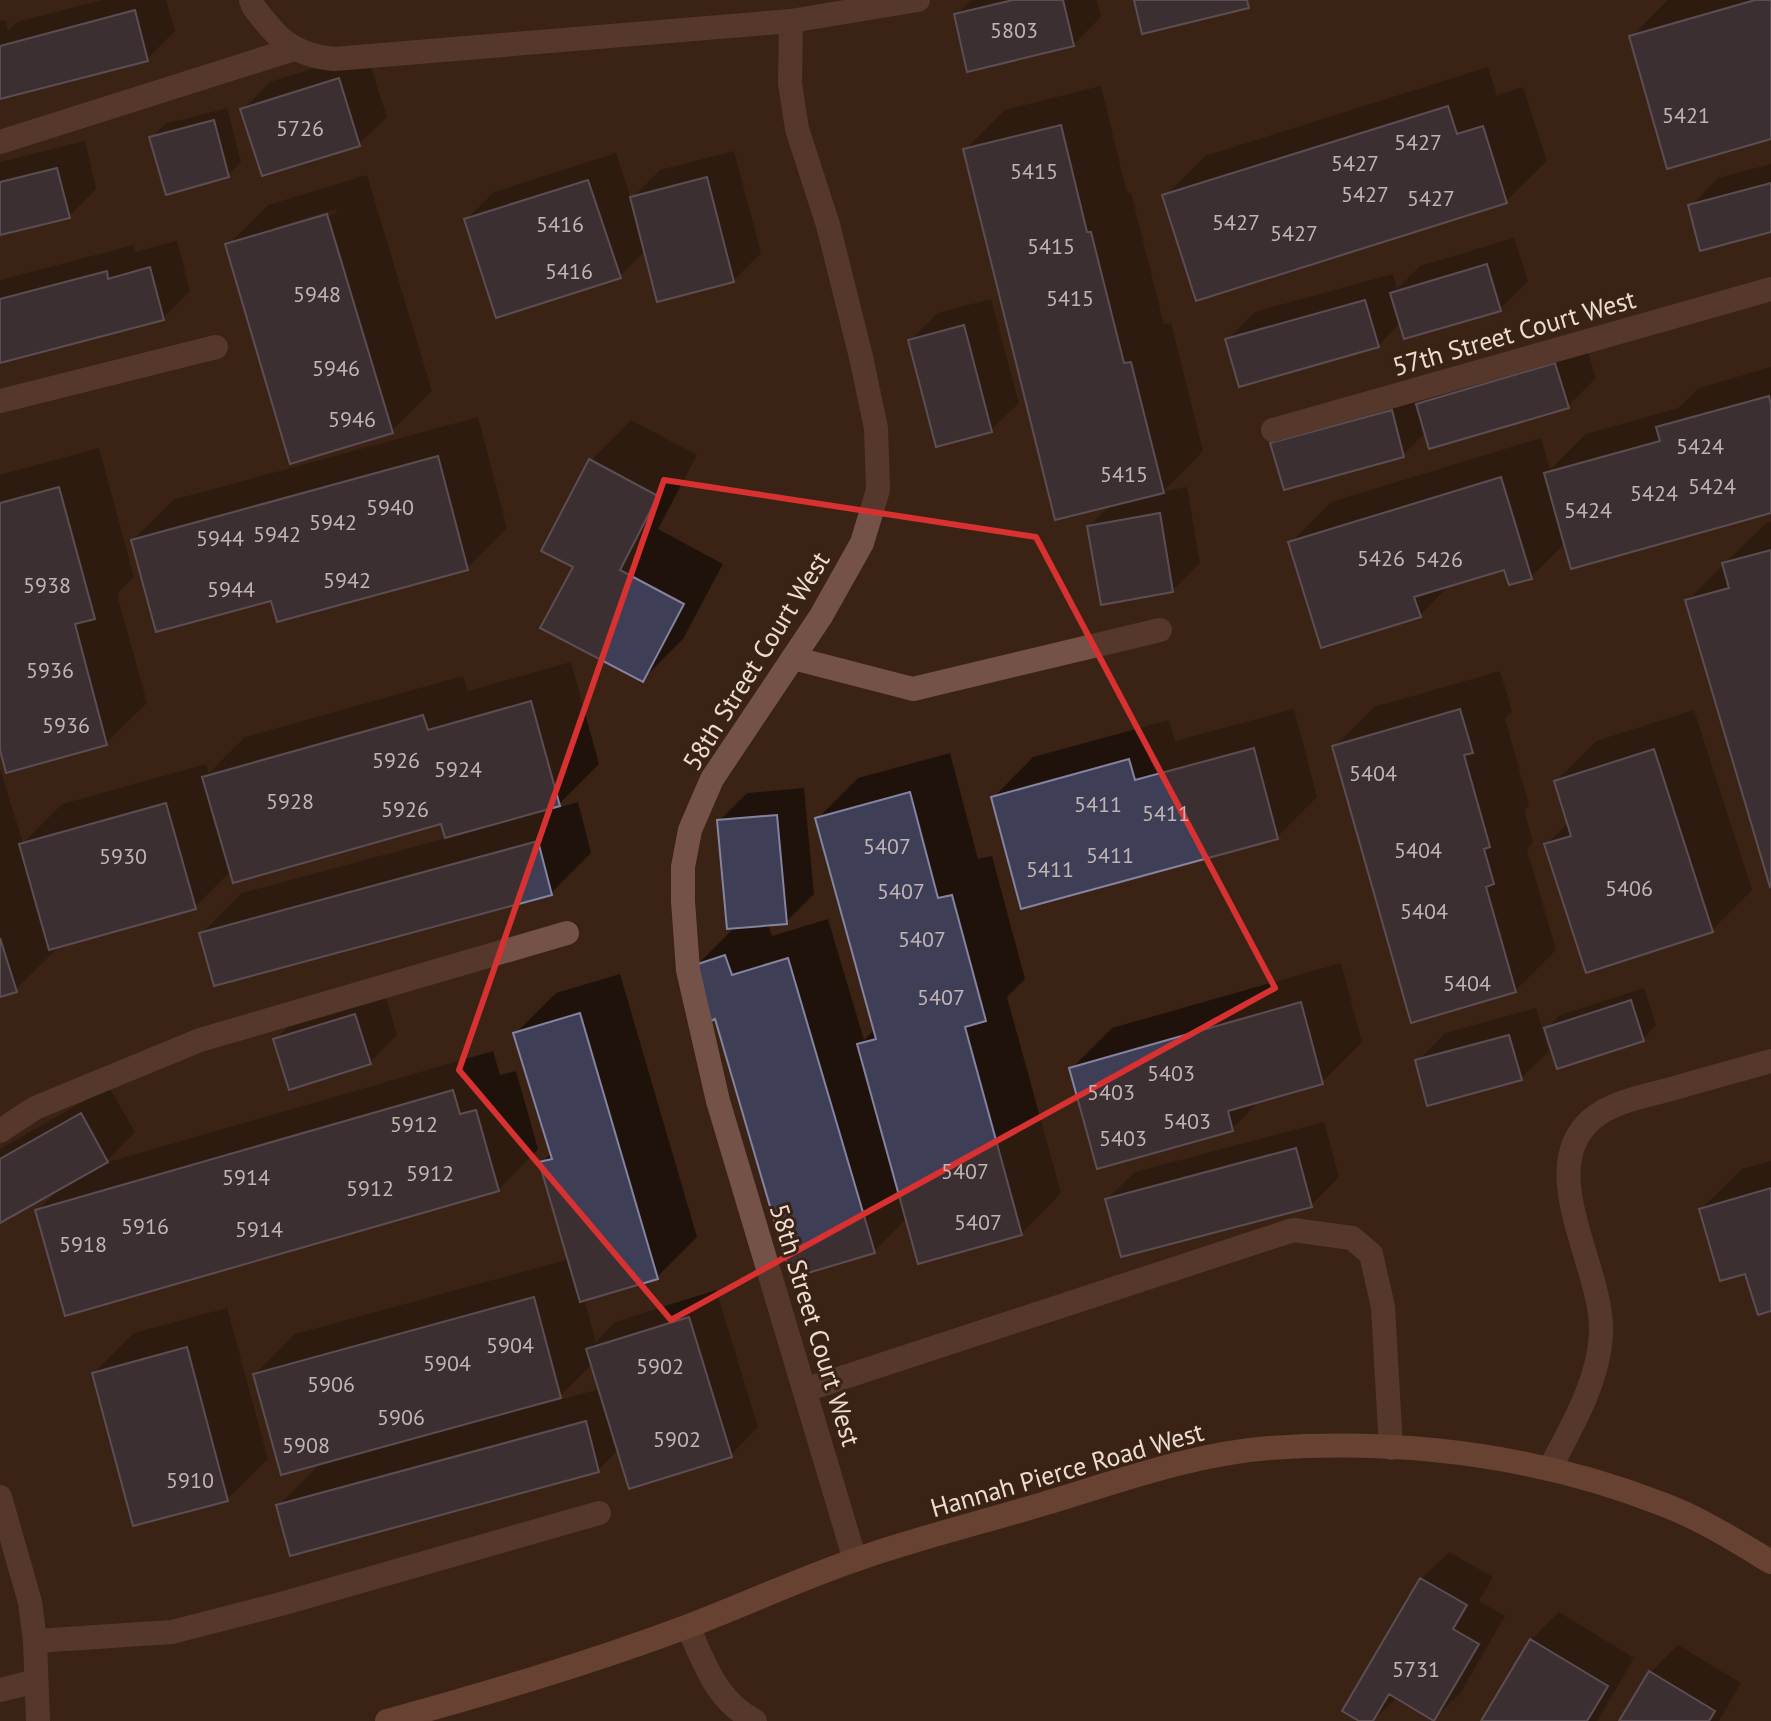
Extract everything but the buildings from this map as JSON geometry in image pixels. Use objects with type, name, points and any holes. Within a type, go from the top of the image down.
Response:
[{"type":"street","points":[[251,0],[281,41],[294,49],[312,57],[354,59],[791,21],[918,0]]},
{"type":"street","name":"58th Street Court West","points":[[791,21],[790,83],[797,129],[828,225],[861,357],[876,428],[878,490],[862,543],[821,616],[712,779],[690,830],[683,867],[683,901],[688,970],[718,1101],[855,1560]]},
{"type":"street","points":[[0,142],[294,49]]},
{"type":"street","name":"57th Street Court West","points":[[1273,430],[1771,289]]},
{"type":"street","points":[[0,401],[216,347]]},
{"type":"street","points":[[793,658],[913,689],[1160,630]]},
{"type":"street","points":[[0,1131],[35,1108],[200,1040],[567,933]]},
{"type":"street","points":[[1550,1468],[1576,1419],[1600,1346],[1599,1297],[1570,1190],[1569,1158],[1575,1139],[1594,1117],[1608,1109],[1771,1061]]},
{"type":"street","points":[[805,1390],[1293,1230],[1352,1238],[1371,1254],[1383,1307],[1391,1448]]},
{"type":"street","name":"Hannah Pierce Road West","points":[[387,1721],[416,1717],[578,1666],[688,1627],[855,1560],[1164,1468],[1268,1448],[1391,1448],[1490,1456],[1550,1468],[1664,1505],[1715,1529],[1771,1562]]},
{"type":"street","points":[[0,1497],[30,1602],[38,1721]]},
{"type":"street","points":[[35,1641],[172,1632],[599,1513]]},
{"type":"street","points":[[688,1627],[716,1689],[737,1711],[755,1721]]},
{"type":"street","points":[[0,1690],[36,1681]]},
{"type":"highlighted area","points":[[664,480],[1036,537],[1275,988],[671,1320],[459,1070]]}]
